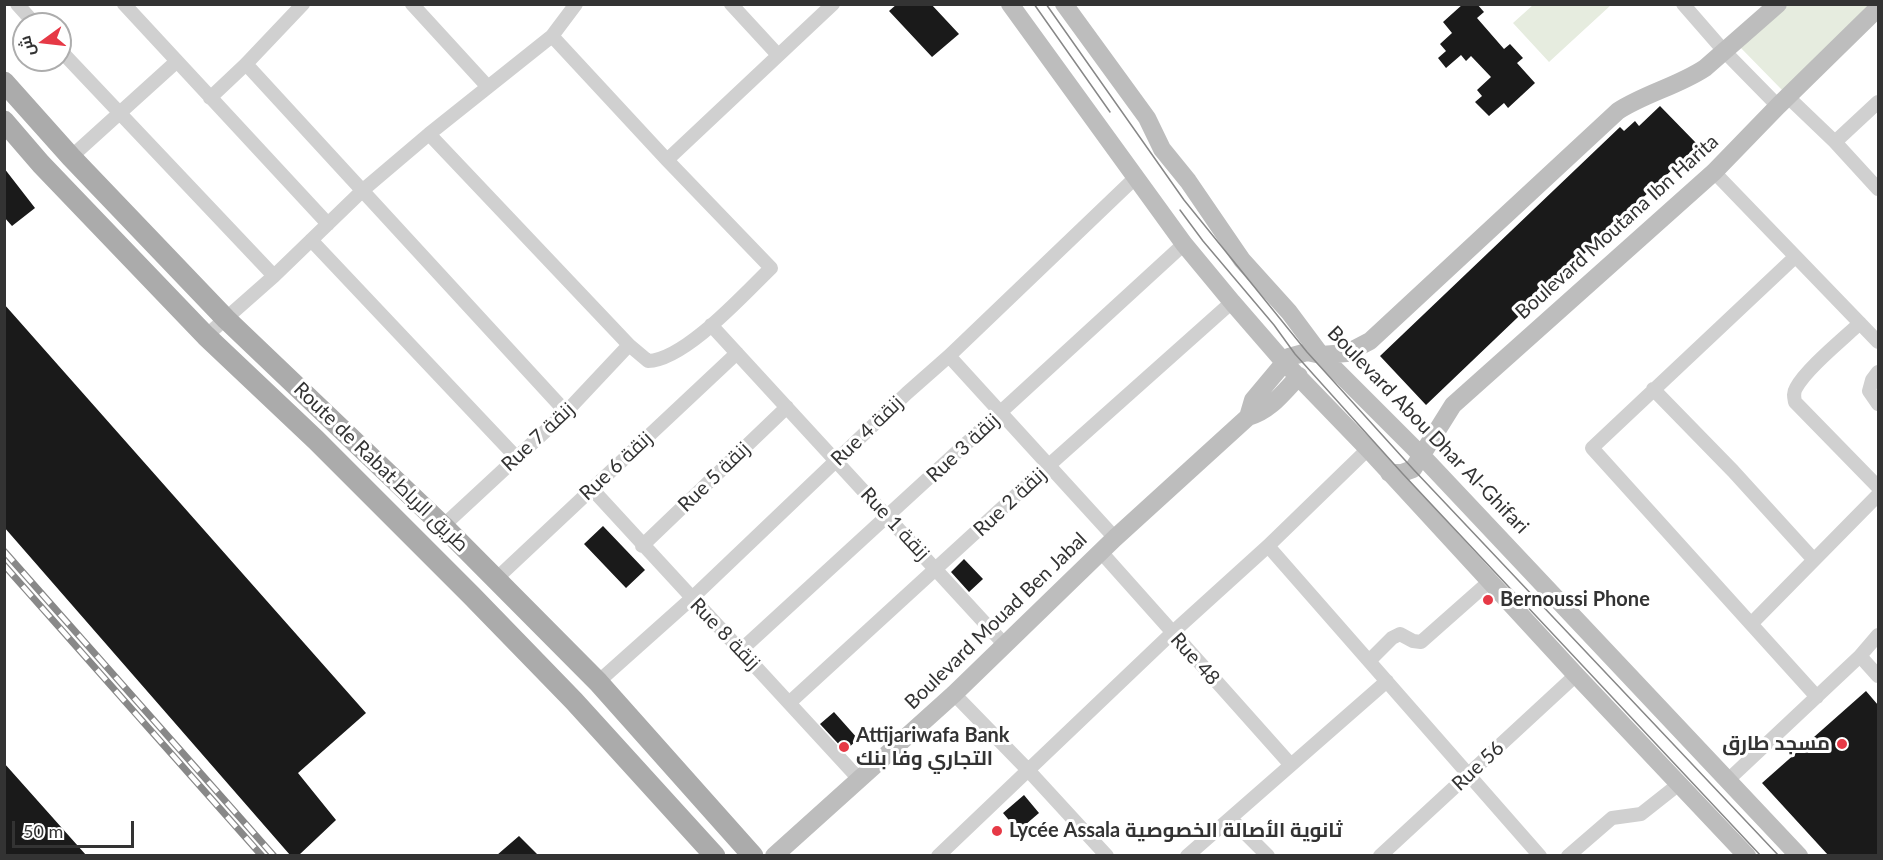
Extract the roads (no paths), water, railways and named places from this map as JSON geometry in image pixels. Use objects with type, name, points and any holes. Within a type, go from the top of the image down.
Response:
[{"type":"main road","name":"Route de Rabat طريق الرباط","points":[[4,82],[71,158],[226,319],[443,526],[598,682],[753,855]]},
{"type":"main road","name":"Route de Rabat طريق الرباط","points":[[4,120],[82,207],[206,336],[316,440],[574,701],[715,855]]},
{"type":"street","points":[[124,4],[328,224]]},
{"type":"street","points":[[210,98],[303,4]]},
{"type":"street","points":[[412,4],[488,87]]},
{"type":"street","points":[[206,336],[274,276],[363,190],[552,36],[576,4]]},
{"type":"street","points":[[731,4],[778,56]]},
{"type":"street","points":[[668,160],[833,4]]},
{"type":"street","points":[[1010,4],[1184,244],[1232,302],[1284,362],[1368,448],[1576,675],[1747,855]]},
{"type":"street","name":"Boulevard Abou Dhar Al-Ghifari","points":[[1064,4],[1147,118],[1162,149],[1188,181],[1242,260],[1289,312],[1321,355],[1422,456],[1799,855]]},
{"type":"street","points":[[1284,362],[1289,357],[1300,353],[1321,355],[1347,353],[1370,341],[1618,111],[1635,100],[1693,76],[1778,4]]},
{"type":"street","points":[[1689,6],[1724,51],[1835,142],[1878,189]]},
{"type":"street","name":"Boulevard Moutana Ibn Harita","points":[[1389,473],[1402,473],[1413,469],[1453,405],[1714,172],[1878,8]]},
{"type":"street","points":[[429,134],[630,345],[648,361],[665,359],[711,325],[771,268],[552,36]]},
{"type":"street","points":[[71,158],[176,62]]},
{"type":"street","points":[[72,63],[274,276]]},
{"type":"street","points":[[246,64],[566,412]]},
{"type":"street","points":[[1835,142],[1878,102]]},
{"type":"street","points":[[1714,172],[1878,342]]},
{"type":"street","name":"Rue 4 زنقة","points":[[598,682],[692,599],[1135,178]]},
{"type":"street","points":[[311,240],[516,458]]},
{"type":"street","name":"Rue 3 زنقة","points":[[741,650],[1184,244]]},
{"type":"street","points":[[1795,257],[1592,448],[1752,622],[1817,697]]},
{"type":"street","name":"Rue 2 زنقة","points":[[789,703],[1048,466],[1232,302]]},
{"type":"street","points":[[1860,323],[1803,378],[1795,389],[1795,402],[1878,487]]},
{"type":"street","name":"Rue 1 زنقة","points":[[711,325],[1005,645]]},
{"type":"street","name":"Rue 7 زنقة","points":[[443,526],[566,412],[630,345]]},
{"type":"street","name":"Rue 6 زنقة","points":[[496,579],[737,353]]},
{"type":"street","points":[[950,356],[1115,538]]},
{"type":"street","name":"Boulevard Mouad Ben Jabal","points":[[1248,417],[1253,400],[1284,362]]},
{"type":"street","points":[[1878,372],[1869,385],[1869,391],[1878,404]]},
{"type":"street","name":"Boulevard Mouad Ben Jabal","points":[[774,855],[954,694],[1115,538],[1248,417],[1270,407],[1299,376]]},
{"type":"street","points":[[1653,389],[1733,471],[1814,560]]},
{"type":"street","name":"Rue 5 زنقة","points":[[642,546],[787,407]]},
{"type":"street","points":[[938,855],[1172,633],[1268,546],[1368,448]]},
{"type":"street","name":"Rue 8 زنقة","points":[[592,489],[642,546],[859,779]]},
{"type":"street","points":[[1752,622],[1878,495]]},
{"type":"street","points":[[1268,546],[1540,855]]},
{"type":"street","name":"Rue 48","points":[[1101,552],[1291,765]]},
{"type":"street","points":[[1369,661],[1392,638],[1400,634],[1413,641],[1421,642],[1490,581]]},
{"type":"street","points":[[1728,780],[1860,656],[1878,635]]},
{"type":"street","points":[[1860,656],[1878,676]]},
{"type":"street","name":"Rue 56","points":[[1380,855],[1576,675]]},
{"type":"street","points":[[1187,855],[1387,681]]},
{"type":"street","points":[[954,694],[1107,855]]},
{"type":"street","points":[[1568,855],[1612,818],[1641,814],[1679,784]]},
{"type":"street","points":[[1231,819],[1268,855]]},
{"type":"tram line","points":[[1034,4],[1110,112]]},
{"type":"tram line","points":[[1046,4],[1184,200],[1307,352],[1413,469],[1779,856]]},
{"type":"tram line","points":[[1180,210],[1295,354],[1402,473],[1761,856]]},
{"type":"railway","points":[[4,551],[274,856]]},
{"type":"railway","points":[[4,565],[262,856]]},
{"type":"place","name":"Bernoussi Phone","points":[[1488,600]]},
{"type":"place","name":"مسجد طارق","points":[[1842,744]]},
{"type":"place","name":"Attijariwafa Bank التجاري وفا بنك","points":[[844,747]]},
{"type":"place","name":"Lycée Assala ثانوية الأصالة الخصوصية","points":[[997,831]]}]
